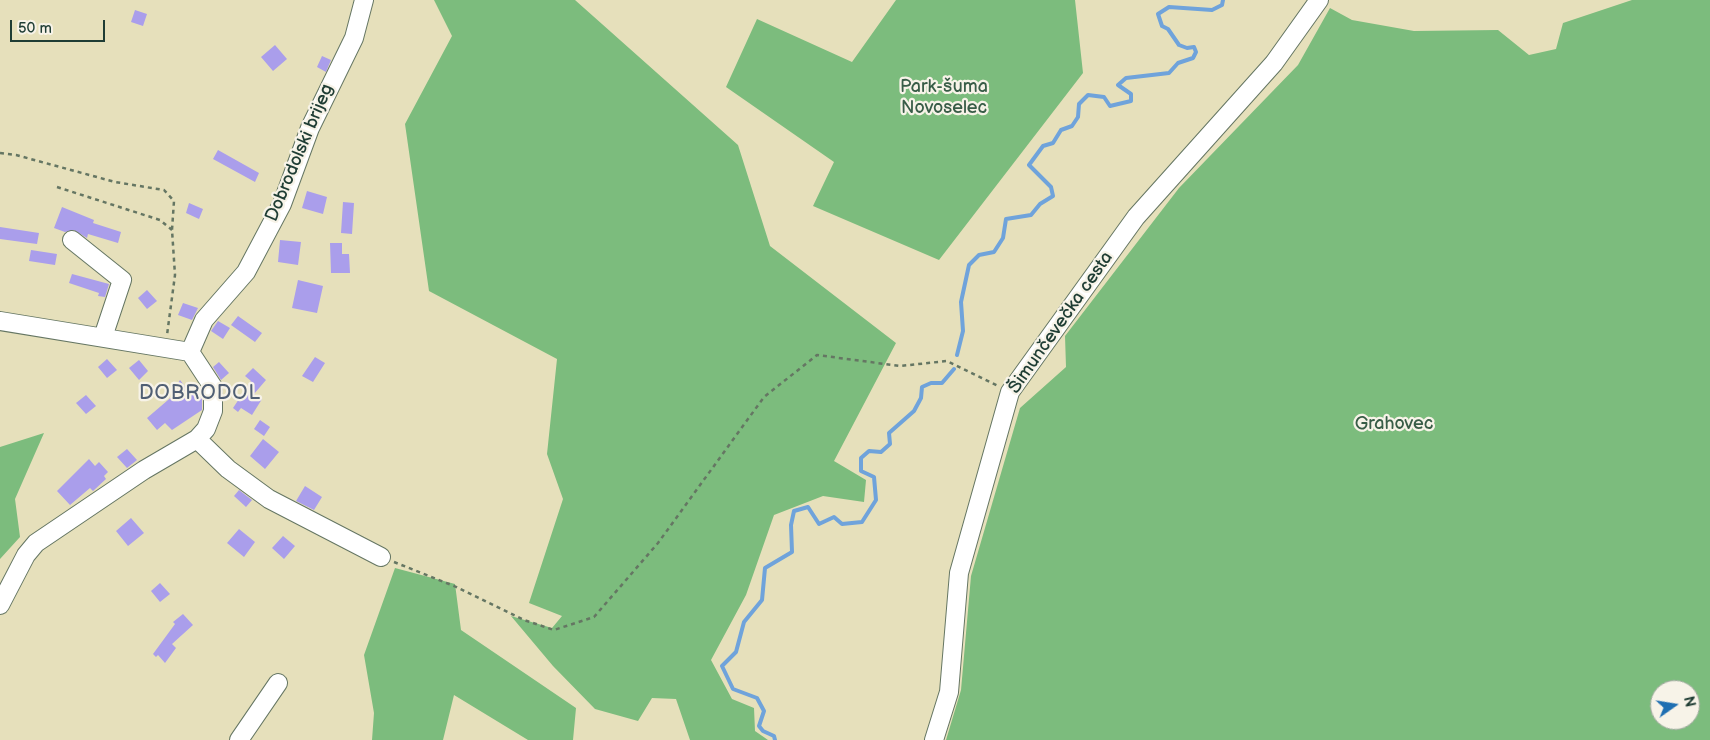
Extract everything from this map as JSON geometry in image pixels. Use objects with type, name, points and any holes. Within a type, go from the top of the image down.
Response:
[{"type":"street","name":"Dobrodolski brijeg","points":[[190,352],[204,320],[246,272],[282,204],[310,128],[354,38],[364,0]]},
{"type":"street","name":"Šimunčevečka cesta","points":[[934,740],[949,692],[959,573],[1010,392],[1136,218],[1274,63],[1319,0]]},
{"type":"street","points":[[72,240],[122,280],[103,337]]},
{"type":"street","points":[[0,321],[165,346],[190,352],[213,387],[214,397],[213,411],[206,429],[197,439],[144,470],[54,529],[36,543],[26,555],[0,605]]},
{"type":"street","points":[[197,439],[228,469],[269,498],[381,557]]},
{"type":"street","points":[[239,740],[278,683]]},
{"type":"path","points":[[0,153],[16,155],[115,182],[164,190],[174,201],[172,311],[165,346]]},
{"type":"path","points":[[58,186],[160,220],[172,230]]},
{"type":"path","points":[[381,557],[454,586],[524,620],[554,630],[594,617],[658,543],[764,397],[817,356],[900,366],[947,361],[1010,392]]},
{"type":"green space","points":[[434,0],[575,0],[738,145],[770,246],[896,343],[834,461],[866,480],[864,502],[823,496],[774,515],[746,595],[711,660],[732,699],[754,708],[755,731],[768,740],[690,740],[676,699],[652,698],[638,721],[595,709],[553,666],[511,616],[552,628],[562,616],[529,603],[563,499],[547,454],[557,359],[429,291],[405,124],[452,36]]},
{"type":"green space","name":"Park-šuma Novoselec","points":[[896,0],[1075,0],[1083,73],[939,260],[813,206],[834,162],[726,87],[757,19],[852,62]]},
{"type":"green space","name":"Grahovec","points":[[1632,0],[1710,0],[1710,740],[946,740],[961,690],[971,576],[1020,408],[1066,367],[1065,336],[1179,188],[1298,65],[1330,8],[1352,20],[1414,31],[1498,30],[1529,55],[1556,49],[1563,23]]},
{"type":"green space","points":[[44,433],[15,499],[20,537],[0,559],[0,447]]},
{"type":"green space","points":[[395,568],[455,584],[461,630],[576,708],[573,740],[528,740],[454,695],[443,740],[372,740],[374,713],[364,655]]},
{"type":"building","points":[[135,10],[147,14],[143,26],[131,22]]},
{"type":"building","points":[[275,45],[287,59],[273,71],[261,57]]},
{"type":"building","points":[[322,56],[331,60],[326,72],[317,67]]},
{"type":"building","points":[[218,150],[259,173],[255,182],[213,159]]},
{"type":"building","points":[[307,191],[327,197],[323,214],[302,208]]},
{"type":"building","points":[[343,202],[354,203],[352,234],[341,233]]},
{"type":"building","points":[[189,203],[203,209],[199,219],[186,213]]},
{"type":"building","points":[[62,207],[94,220],[93,223],[121,232],[118,243],[88,234],[87,238],[74,230],[65,232],[54,228]]},
{"type":"building","points":[[0,227],[39,233],[37,244],[0,239]]},
{"type":"building","points":[[280,240],[301,242],[298,265],[278,262]]},
{"type":"building","points":[[330,243],[342,243],[342,254],[349,254],[350,273],[331,273]]},
{"type":"building","points":[[31,250],[57,254],[55,265],[29,261]]},
{"type":"building","points":[[72,274],[109,284],[105,297],[98,296],[99,293],[69,283]]},
{"type":"building","points":[[298,280],[323,286],[317,313],[292,308]]},
{"type":"building","points":[[147,290],[157,301],[147,309],[138,298]]},
{"type":"building","points":[[183,303],[198,308],[192,320],[178,315]]},
{"type":"building","points":[[238,316],[262,333],[255,342],[231,325]]},
{"type":"building","points":[[218,321],[230,328],[223,339],[211,331]]},
{"type":"building","points":[[315,357],[325,363],[313,382],[302,376]]},
{"type":"building","points":[[107,359],[117,370],[107,378],[98,367]]},
{"type":"building","points":[[139,360],[148,371],[139,380],[129,368]]},
{"type":"building","points":[[219,362],[229,373],[221,380],[213,367]]},
{"type":"building","points":[[253,368],[266,380],[254,394],[262,399],[252,415],[241,408],[238,412],[233,408],[251,381],[245,376]]},
{"type":"building","points":[[180,380],[190,393],[195,389],[202,399],[202,410],[172,430],[165,423],[157,430],[147,418],[175,394],[173,391]]},
{"type":"building","points":[[86,395],[96,406],[86,414],[76,403]]},
{"type":"building","points":[[260,420],[270,427],[264,436],[254,429]]},
{"type":"building","points":[[263,439],[279,452],[265,469],[250,456]]},
{"type":"building","points":[[127,449],[137,460],[127,468],[117,457]]},
{"type":"building","points":[[89,459],[95,466],[99,462],[108,472],[104,476],[106,479],[93,491],[90,488],[70,505],[57,491]]},
{"type":"building","points":[[305,486],[322,497],[314,510],[296,501]]},
{"type":"building","points":[[239,490],[252,500],[246,507],[234,496]]},
{"type":"building","points":[[131,518],[144,533],[128,546],[116,531]]},
{"type":"building","points":[[239,529],[255,542],[244,557],[227,543]]},
{"type":"building","points":[[283,536],[295,546],[284,559],[272,548]]},
{"type":"building","points":[[160,583],[170,594],[160,602],[151,591]]},
{"type":"building","points":[[183,614],[193,625],[172,644],[176,648],[165,663],[158,655],[156,657],[153,654],[175,624],[173,622]]},
{"type":"waterway","name":"DOBRODOL","points":[[957,355],[963,331],[961,302],[969,265],[979,255],[994,252],[1003,238],[1006,219],[1031,215],[1040,204],[1053,196],[1051,187],[1029,165],[1043,146],[1053,143],[1061,130],[1072,126],[1078,117],[1079,104],[1088,95],[1104,97],[1110,106],[1131,101],[1131,94],[1118,85],[1126,78],[1169,73],[1178,63],[1193,58],[1196,52],[1194,47],[1187,48],[1179,45],[1168,29],[1162,26],[1158,14],[1169,7],[1212,10],[1222,5],[1223,0]]},
{"type":"waterway","name":"DOBRODOL","points":[[775,740],[774,736],[763,731],[759,726],[764,711],[757,698],[733,689],[722,666],[736,652],[744,622],[762,600],[765,568],[792,552],[791,525],[794,511],[808,507],[819,524],[834,517],[842,524],[862,522],[876,500],[874,477],[861,471],[861,458],[869,451],[881,452],[890,444],[889,433],[914,411],[921,398],[922,387],[931,383],[942,383],[954,369]]},
{"type":"district","name":"DOBRODOL","points":[[200,394]]}]
